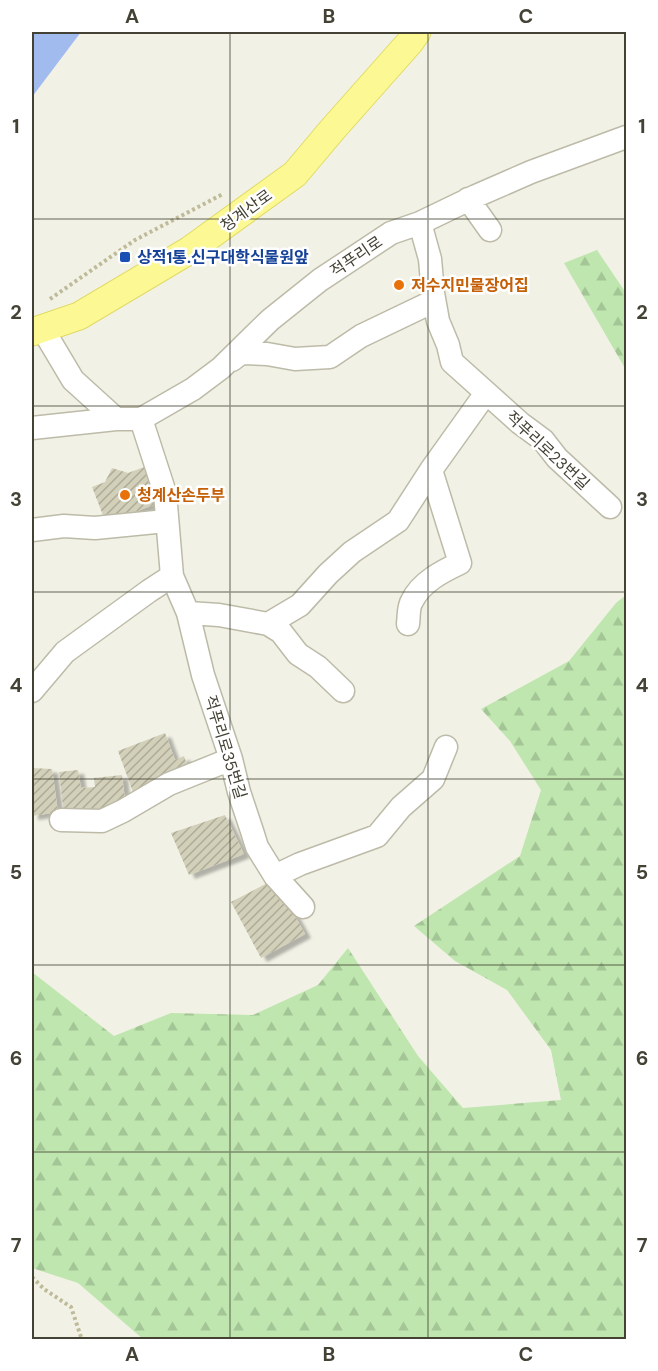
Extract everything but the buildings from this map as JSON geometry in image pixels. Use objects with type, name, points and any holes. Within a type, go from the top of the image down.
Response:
[{"type":"main road","name":"청계산로","points":[[40,321],[79,316],[190,250],[295,174],[417,32]]},
{"type":"street","name":"적푸리로","points":[[32,428],[141,418],[193,389],[221,368],[270,320],[320,280],[391,233],[420,223],[531,172],[627,137]]},
{"type":"street","points":[[468,200],[490,230]]},
{"type":"street","name":"적푸리로23번길","points":[[420,223],[430,259],[438,321],[448,345],[452,363],[520,423],[543,440],[557,458],[610,507]]},
{"type":"street","points":[[221,368],[241,353],[267,354],[295,359],[330,357],[361,336],[434,301]]},
{"type":"street","points":[[40,321],[73,380],[116,419]]},
{"type":"street","points":[[268,624],[300,605],[352,552],[398,521],[486,393]]},
{"type":"street","name":"적푸리로35번길","points":[[141,418],[165,493],[172,576],[188,613],[203,675],[257,848],[275,876],[303,907]]},
{"type":"street","points":[[408,624],[411,602],[423,587],[440,572],[460,563],[431,470]]},
{"type":"street","points":[[32,530],[64,526],[95,528],[166,521]]},
{"type":"street","points":[[32,691],[65,652],[172,576]]},
{"type":"street","points":[[188,613],[219,615],[268,624],[281,632],[298,654],[318,667],[343,691]]},
{"type":"street","points":[[275,876],[300,864],[376,836],[401,807],[433,779],[446,747]]},
{"type":"street","points":[[61,820],[102,820],[123,811],[169,784],[231,759]]},
{"type":"path","points":[[40,321],[135,240],[228,191]]},
{"type":"path","points":[[32,1278],[71,1306],[82,1340]]},
{"type":"green space","points":[[597,250],[626,293],[626,370],[564,263]]},
{"type":"green space","points":[[626,595],[626,1339],[143,1339],[78,1283],[32,1268],[32,972],[114,1036],[171,1013],[253,1015],[318,985],[348,948],[418,1056],[463,1108],[561,1100],[551,1050],[507,990],[455,961],[414,926],[520,856],[541,790],[510,741],[481,709],[569,661],[616,603]]},
{"type":"water","points":[[32,32],[81,32],[32,97]]},
{"type":"place","name":"상적1통.신구대학식물원앞","points":[[125,257]]},
{"type":"place","name":"저수지민물장어집","points":[[399,285]]},
{"type":"place","name":"청계산손두부","points":[[125,495]]}]
